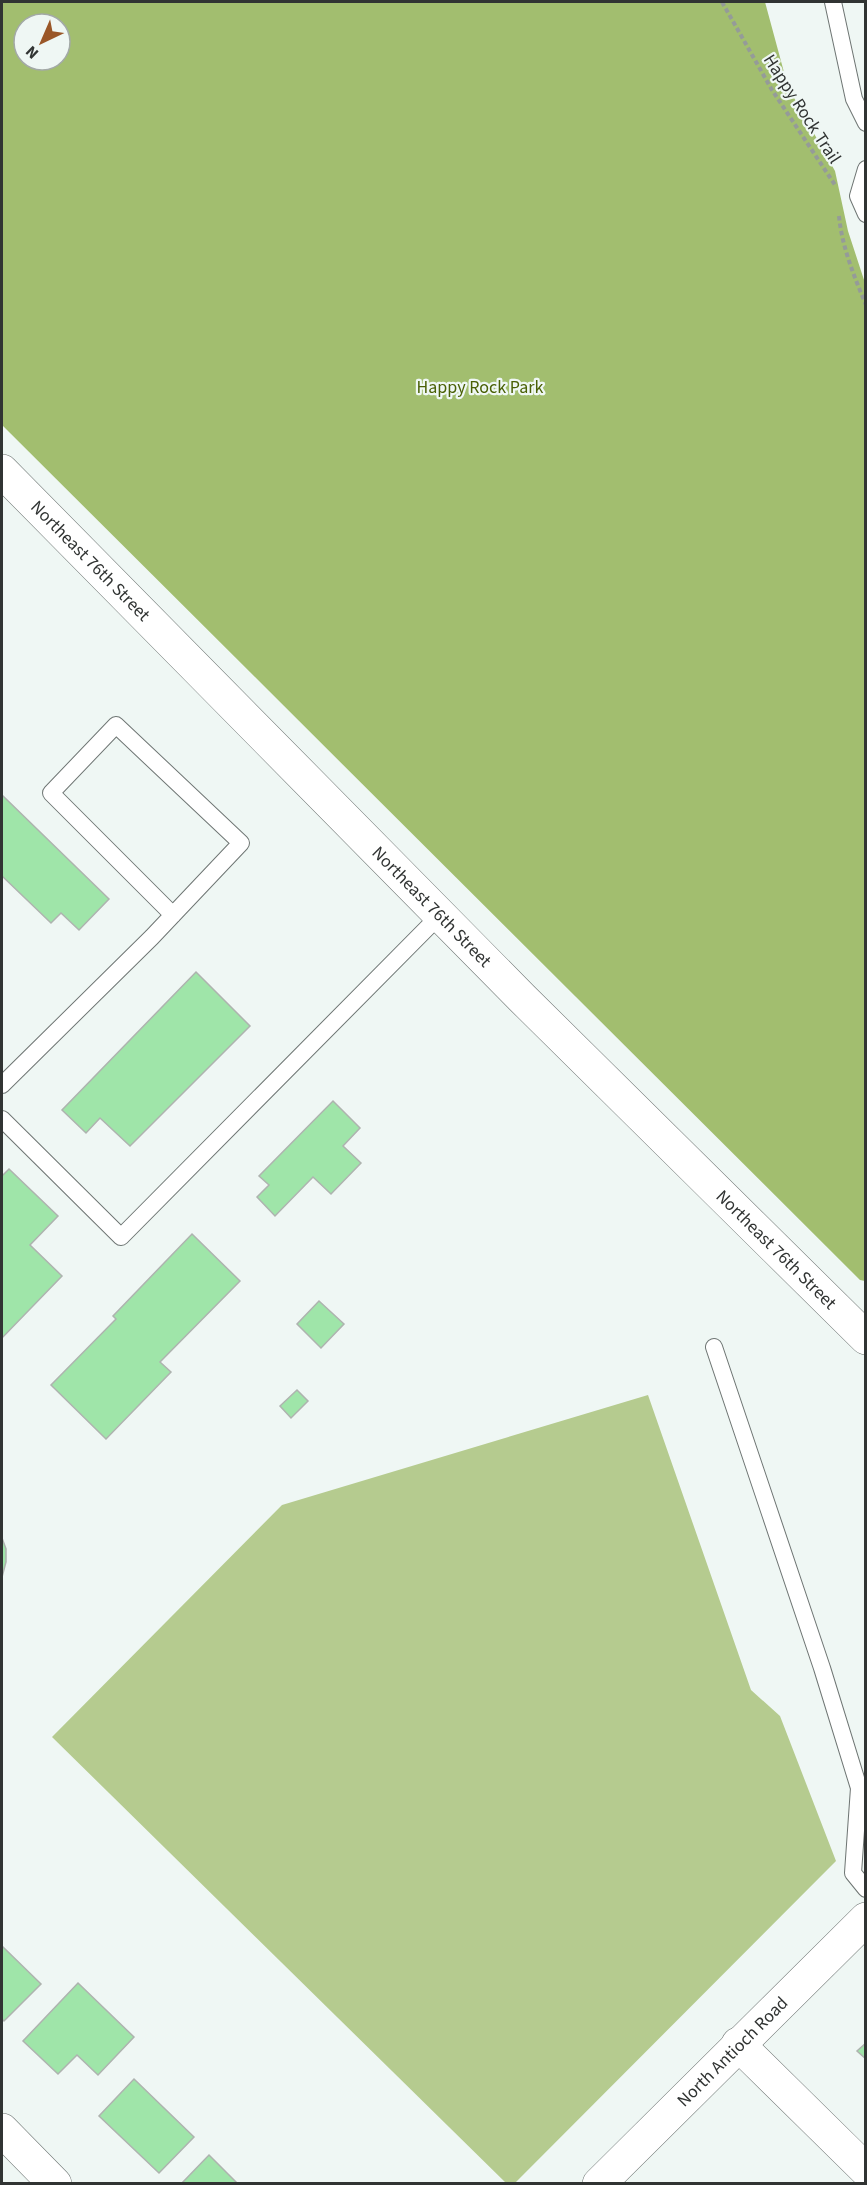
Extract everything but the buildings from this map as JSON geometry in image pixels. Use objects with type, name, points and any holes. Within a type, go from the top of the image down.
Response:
[{"type":"street","name":"Northeast 76th Street","points":[[2,471],[440,915],[866,1338]]},
{"type":"street","name":"North Antioch Road","points":[[599,2184],[866,1919]]},
{"type":"street","points":[[738,2044],[866,2170]]},
{"type":"street","points":[[2,2130],[55,2184]]},
{"type":"lane","points":[[833,2],[854,99],[866,123]]},
{"type":"lane","points":[[866,169],[858,196],[866,214]]},
{"type":"lane","points":[[2,1085],[173,915],[241,843],[116,725],[51,793],[173,915]]},
{"type":"lane","points":[[2,1119],[122,1237],[440,915]]},
{"type":"lane","points":[[714,1347],[822,1668],[859,1788],[853,1873],[866,1889]]},
{"type":"path","name":"Happy Rock Trail","points":[[722,2],[772,90],[834,183],[836,195]]},
{"type":"path","points":[[837,207],[840,230],[848,257],[866,304]]},
{"type":"green space","name":"Happy Rock Park","points":[[2,2],[765,2],[788,87],[835,171],[848,231],[865,283],[865,1281],[860,1280],[2,425]]},
{"type":"green space","points":[[648,1395],[751,1690],[780,1716],[836,1861],[515,2183],[506,2183],[52,1737],[282,1505]]}]
